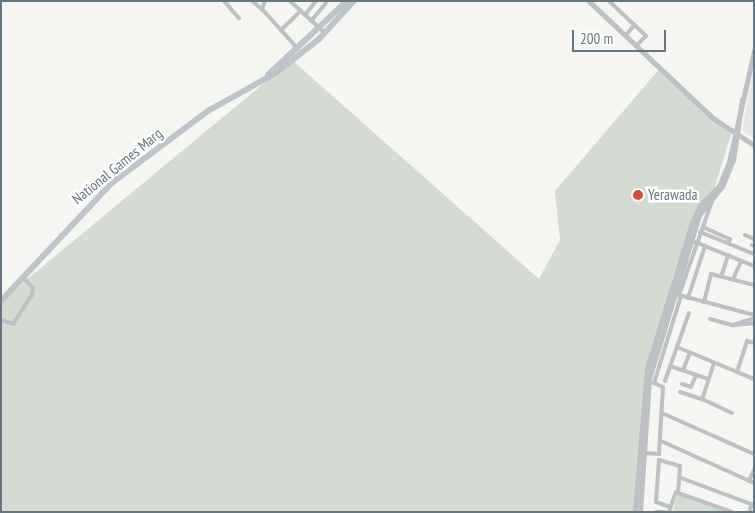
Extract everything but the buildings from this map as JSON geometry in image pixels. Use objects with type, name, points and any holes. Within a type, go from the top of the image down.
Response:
[{"type":"main road","name":"National Games Marg","points":[[323,31],[347,1]]},
{"type":"main road","name":"National Games Marg","points":[[1,300],[24,278],[77,215],[112,183],[196,119],[268,75],[323,31],[354,1]]},
{"type":"street","points":[[224,1],[239,18]]},
{"type":"street","points":[[252,1],[262,8],[299,51]]},
{"type":"street","points":[[262,8],[265,1]]},
{"type":"street","points":[[290,1],[323,31]]},
{"type":"street","points":[[305,15],[316,1]]},
{"type":"street","points":[[609,1],[646,36],[638,46]]},
{"type":"street","points":[[592,2],[735,134],[754,145]]},
{"type":"street","points":[[312,21],[326,3]]},
{"type":"street","points":[[281,30],[301,11]]},
{"type":"street","points":[[626,35],[634,25]]},
{"type":"street","points":[[640,512],[647,387],[676,277],[701,210],[714,196],[728,174],[742,100],[754,51]]},
{"type":"street","points":[[636,512],[647,369],[680,255],[699,207],[724,175],[735,134]]},
{"type":"street","points":[[644,453],[659,454],[663,387],[654,381],[696,242],[714,196]]},
{"type":"street","points":[[705,228],[730,239],[728,243]]},
{"type":"street","points":[[700,232],[754,254]]},
{"type":"street","points":[[745,235],[754,238]]},
{"type":"street","points":[[696,242],[754,266]]},
{"type":"street","points":[[688,298],[705,246]]},
{"type":"street","points":[[722,274],[728,255]]},
{"type":"street","points":[[734,277],[741,261]]},
{"type":"street","points":[[704,302],[712,274],[754,283]]},
{"type":"street","points":[[1,320],[13,324],[32,295],[33,288],[24,278]]},
{"type":"street","points":[[681,296],[753,319]]},
{"type":"street","points":[[665,381],[689,313]]},
{"type":"street","points":[[710,319],[733,325],[753,319]]},
{"type":"street","points":[[737,372],[747,342],[754,344]]},
{"type":"street","points":[[677,347],[754,378]]},
{"type":"street","points":[[683,370],[690,353]]},
{"type":"street","points":[[702,399],[714,363]]},
{"type":"street","points":[[670,366],[708,379]]},
{"type":"street","points":[[682,384],[691,387],[696,375]]},
{"type":"street","points":[[680,392],[702,399],[732,413]]},
{"type":"street","points":[[662,412],[754,454]]},
{"type":"street","points":[[661,441],[754,483]]},
{"type":"street","points":[[659,460],[679,465],[681,478],[669,509],[656,502],[659,460]]},
{"type":"street","points":[[749,481],[754,470]]},
{"type":"street","points":[[681,478],[751,504],[750,512]]},
{"type":"street","points":[[676,492],[732,512]]},
{"type":"street","points":[[656,512],[664,512]]},
{"type":"shaded area","points":[[292,60],[539,279],[560,240],[555,191],[661,67],[732,132],[710,202],[702,205],[687,234],[673,277],[642,424],[638,512],[1,512],[1,301]]},
{"type":"shaded area","points":[[754,68],[754,139],[742,130]]},
{"type":"shaded area","points":[[677,495],[728,512],[679,512],[673,510]]},
{"type":"place","name":"Yerawada","points":[[638,195]]}]
